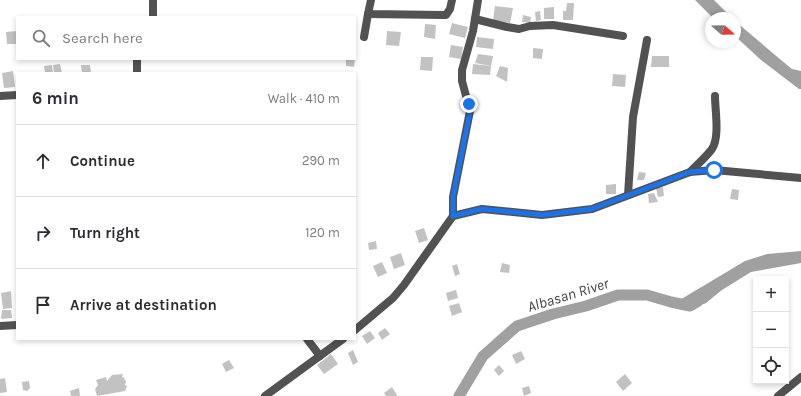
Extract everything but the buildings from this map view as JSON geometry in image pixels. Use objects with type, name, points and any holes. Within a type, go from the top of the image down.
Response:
[{"type":"street","points":[[153,0],[153,16]]},
{"type":"street","points":[[364,37],[371,0]]},
{"type":"street","points":[[368,14],[446,15],[450,9],[452,0]]},
{"type":"street","points":[[356,329],[369,320],[393,298],[404,285],[453,216],[453,197],[470,112],[462,81],[462,70],[473,31],[478,0]]},
{"type":"street","points":[[475,19],[519,29],[530,26],[553,25],[623,36]]},
{"type":"street","points":[[628,195],[633,117],[647,40]]},
{"type":"street","points":[[138,60],[138,72]]},
{"type":"street","points":[[0,96],[16,95]]},
{"type":"street","points":[[690,172],[713,148],[717,131],[715,96]]},
{"type":"street","points":[[453,216],[482,209],[542,215],[592,209],[690,172],[714,170],[801,178]]},
{"type":"street","points":[[0,326],[16,325]]},
{"type":"street","points":[[308,340],[320,356]]},
{"type":"street","points":[[265,396],[342,340]]},
{"type":"street","points":[[778,396],[801,377]]},
{"type":"shaded area","points":[[695,0],[714,0],[726,12],[707,12]]},
{"type":"shaded area","points":[[741,26],[792,69],[801,71],[801,89],[799,89],[761,60],[741,42]]},
{"type":"shaded area","points":[[801,251],[801,263],[751,272],[722,290],[706,303],[690,310],[678,301],[745,261],[767,254]]},
{"type":"waterway","name":"Albasan River","points":[[459,396],[483,356],[517,326],[618,295],[647,295],[690,306],[697,302]]},
{"type":"route","points":[[469,104],[470,112],[453,197],[453,216],[482,209],[542,215],[592,209],[690,172],[714,170]]}]
